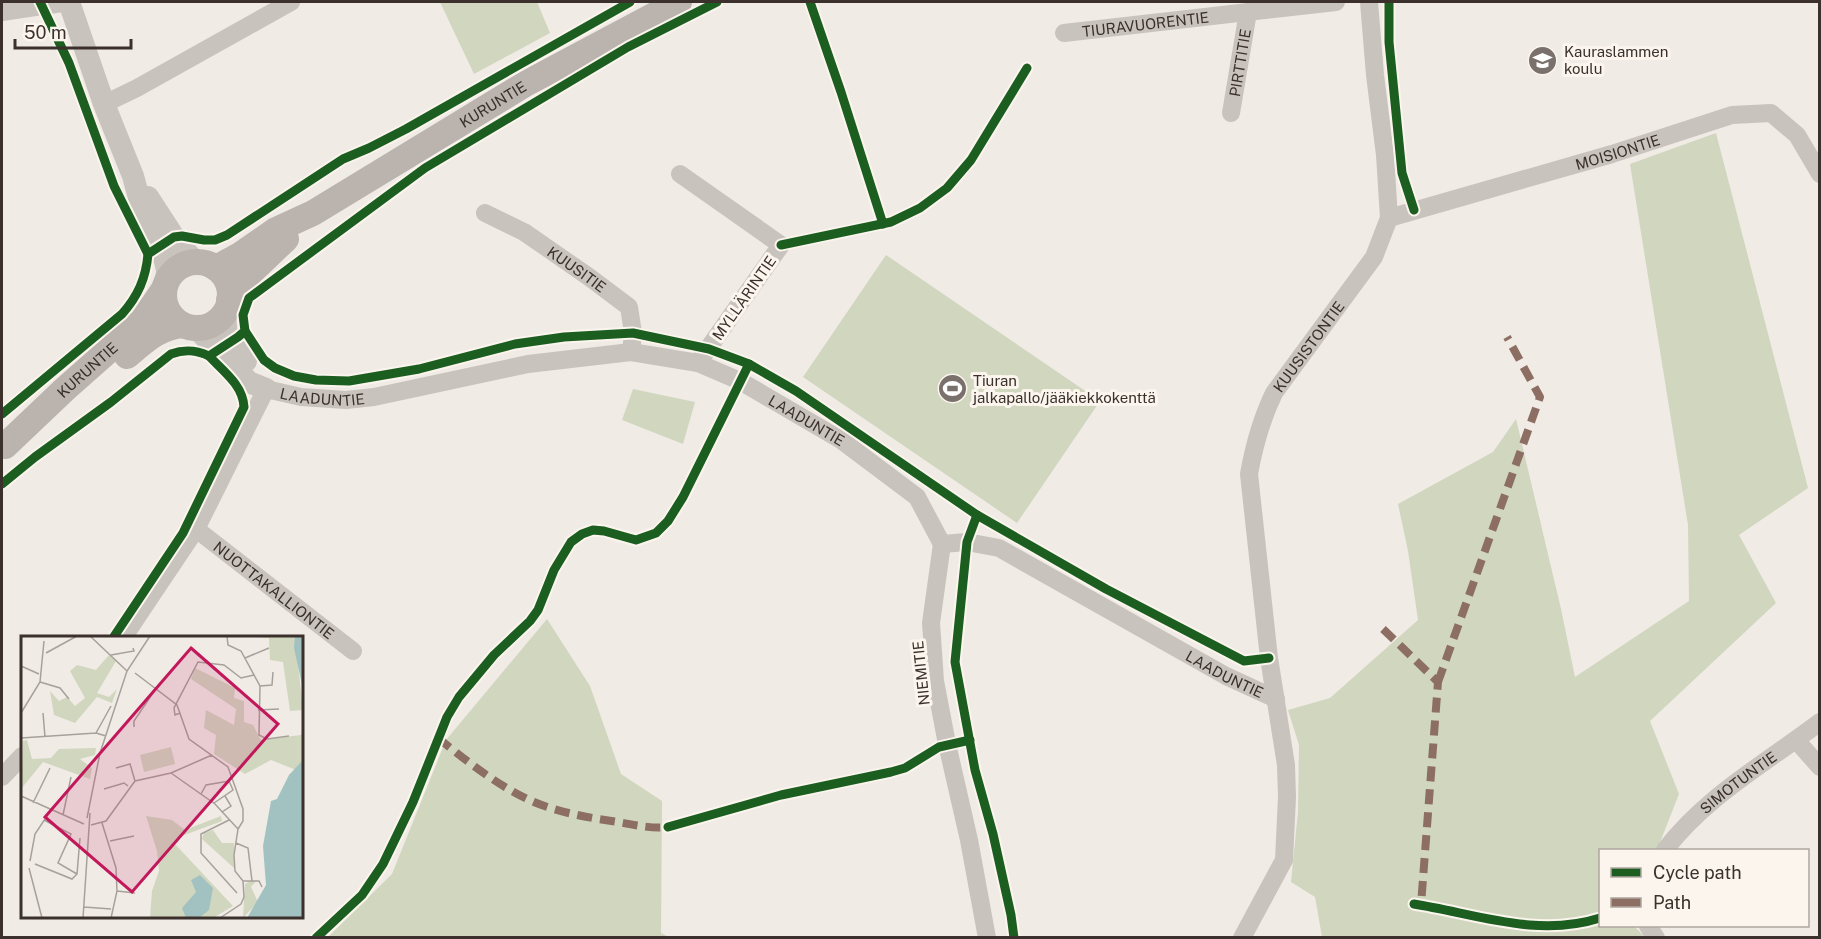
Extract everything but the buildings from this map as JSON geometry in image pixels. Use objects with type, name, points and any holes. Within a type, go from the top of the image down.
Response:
[{"type":"main road","name":"KURUNTIE","points":[[205,265],[240,255],[276,230],[313,213],[527,83],[679,2]]},
{"type":"main road","name":"KURUNTIE","points":[[228,305],[251,271],[313,213]]},
{"type":"main road","points":[[186,264],[205,265],[223,274],[227,282],[228,305],[214,323],[190,327],[174,319],[167,310],[164,300],[165,286],[177,268],[186,264]]},
{"type":"main road","name":"KURUNTIE","points":[[3,447],[142,321],[165,286]]},
{"type":"main road","name":"KURUNTIE","points":[[3,447],[73,399],[153,334],[165,328],[190,327]]},
{"type":"street","points":[[2,12],[69,2],[104,104],[134,176],[144,213],[165,261],[167,270],[165,286]]},
{"type":"street","points":[[104,104],[291,2]]},
{"type":"street","name":"TIURAVUORENTIE","points":[[1064,33],[1336,2]]},
{"type":"street","name":"KUUSISTONTIE","points":[[1242,938],[1284,860],[1287,797],[1286,765],[1249,474],[1254,445],[1274,393],[1374,257],[1389,218],[1385,155],[1369,2]]},
{"type":"street","name":"PIRTTITIE","points":[[1231,113],[1248,12]]},
{"type":"street","name":"MOISIONTIE","points":[[1389,218],[1612,154],[1732,115],[1771,113],[1797,135],[1820,174]]},
{"type":"street","name":"MYLLÄRINTIE","points":[[680,174],[781,245],[698,363]]},
{"type":"street","points":[[134,176],[174,237],[205,265]]},
{"type":"street","name":"KUUSITIE","points":[[485,213],[524,232],[628,307],[633,333],[631,352]]},
{"type":"street","name":"LAADUNTIE","points":[[228,305],[224,329],[266,389]]},
{"type":"street","name":"LAADUNTIE","points":[[190,327],[249,382],[266,389],[301,397],[346,400],[374,397],[528,364],[631,352],[698,363],[740,381],[841,440],[917,497],[942,544],[967,542],[999,548],[1226,676],[1276,699]]},
{"type":"street","points":[[124,636],[196,529],[266,389]]},
{"type":"street","name":"NUOTTAKALLIONTIE","points":[[196,529],[353,651]]},
{"type":"street","name":"NIEMITIE","points":[[942,544],[931,623],[935,681],[987,938]]},
{"type":"street","name":"SIMOTUNTIE","points":[[1666,849],[1695,815],[1733,784],[1820,722]]},
{"type":"street","points":[[1796,740],[1820,767]]},
{"type":"street","points":[[2,777],[21,757]]},
{"type":"green space","points":[[440,2],[537,2],[550,33],[474,74]]},
{"type":"green space","points":[[1716,133],[1808,488],[1739,535],[1776,603],[1650,721],[1679,794],[1657,849],[1599,849],[1599,927],[1635,927],[1645,937],[1322,937],[1315,897],[1291,882],[1298,812],[1299,745],[1288,710],[1330,698],[1418,620],[1408,551],[1398,504],[1493,452],[1516,419],[1575,677],[1689,601],[1688,525],[1630,164]]},
{"type":"green space","name":"Tiuran jalkapallo/jääkiekkokenttä","points":[[886,255],[1100,401],[1017,523],[803,377]]},
{"type":"green space","points":[[633,389],[695,402],[683,444],[622,420]]},
{"type":"green space","points":[[547,619],[590,686],[621,774],[662,801],[661,933],[669,937],[328,937],[392,874],[446,740]]},
{"type":"marked path","points":[[1438,682],[1540,397],[1507,337]]},
{"type":"marked path","points":[[1383,629],[1438,682],[1421,905]]},
{"type":"marked path","points":[[438,738],[472,765],[534,802],[586,817],[643,826],[668,827]]},
{"type":"cycle path","points":[[40,2],[69,63],[114,186],[148,254]]},
{"type":"cycle path","points":[[2,414],[122,314],[140,286],[148,254],[174,237],[215,240],[227,235],[343,159],[406,129],[630,2]]},
{"type":"cycle path","points":[[2,484],[171,354],[190,351],[209,356],[238,337],[245,331],[243,315],[249,298],[425,168],[628,47],[717,2]]},
{"type":"cycle path","points":[[810,2],[883,224]]},
{"type":"cycle path","points":[[1389,2],[1389,42],[1402,173],[1414,210]]},
{"type":"cycle path","points":[[781,245],[891,222],[920,208],[947,188],[971,160],[1027,68]]},
{"type":"cycle path","points":[[245,331],[264,360],[275,368],[294,376],[316,380],[349,381],[419,369],[515,344],[564,337],[633,333],[709,349],[749,364],[796,391],[977,515],[1106,589],[1244,661],[1269,658]]},
{"type":"cycle path","points":[[114,636],[183,533],[244,407],[236,385],[209,356]]},
{"type":"cycle path","points":[[316,938],[362,895],[383,864],[413,802],[447,717],[459,697],[494,655],[530,621],[538,610],[554,570],[571,542],[593,530],[636,540],[656,533],[668,521],[683,497],[749,364]]},
{"type":"cycle path","points":[[977,515],[967,542],[955,662],[975,770],[993,834],[1014,938]]},
{"type":"cycle path","points":[[668,827],[781,795],[905,768],[939,747],[970,740]]},
{"type":"cycle path","points":[[1414,904],[1530,925],[1577,924],[1599,918]]},
{"type":"place","name":"Kauraslammen koulu","points":[[1543,60]]},
{"type":"place","name":"Tiuran jalkapallo/jääkiekkokenttä","points":[[952,389]]}]
